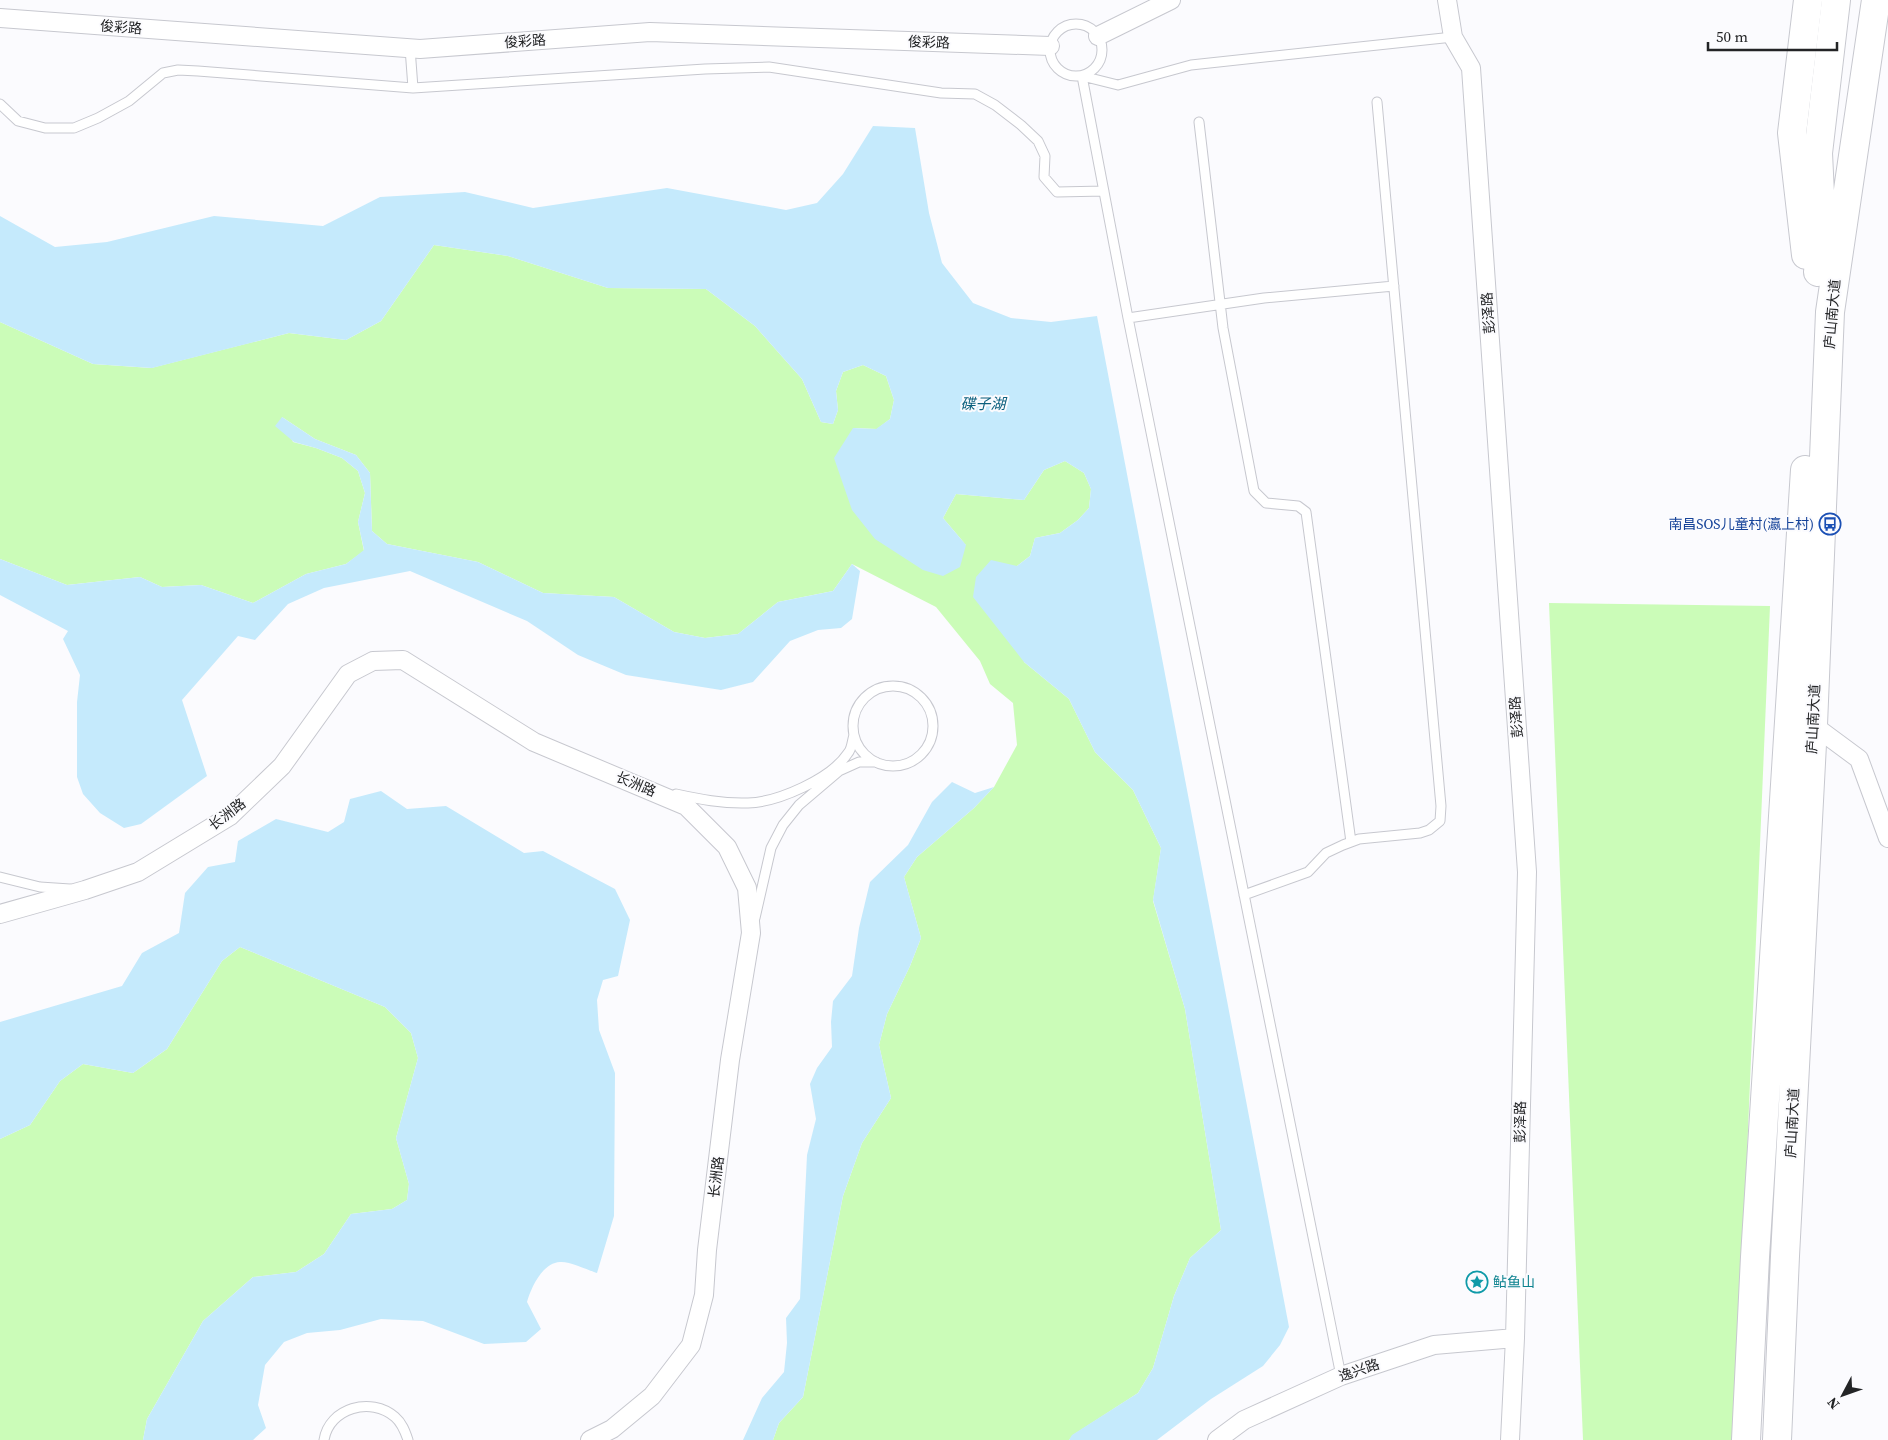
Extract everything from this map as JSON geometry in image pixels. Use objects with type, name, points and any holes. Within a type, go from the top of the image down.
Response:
[{"type":"main road","points":[[1806,255],[1792,133],[1808,0]]},
{"type":"main road","name":"庐山南大道","points":[[1746,1440],[1754,1257],[1815,312],[1822,236],[1818,153],[1836,0]]},
{"type":"main road","name":"庐山南大道","points":[[1777,1440],[1813,725],[1830,312],[1876,0]]},
{"type":"street","points":[[1098,36],[1171,0]]},
{"type":"street","name":"彭泽路","points":[[1447,0],[1453,37],[1471,68],[1526,872],[1510,1440]]},
{"type":"street","name":"俊彩路","points":[[0,18],[420,49],[650,32],[1050,46]]},
{"type":"street","name":"长洲路","points":[[0,914],[85,890],[138,872],[230,816],[282,766],[348,674],[373,661],[403,660],[534,742],[686,806],[727,847],[747,888],[751,933],[730,1060],[707,1250],[704,1295],[690,1345],[652,1396],[612,1429],[590,1440]]},
{"type":"street","points":[[1813,725],[1859,759],[1888,838]]},
{"type":"street","name":"逸兴路","points":[[1217,1440],[1244,1420],[1340,1376],[1434,1345],[1514,1338]]},
{"type":"lane","points":[[1082,76],[1090,73],[1100,60],[1102,44],[1098,36],[1084,25],[1066,26],[1059,30],[1050,46],[1050,54],[1058,69],[1065,74],[1118,85],[1190,65],[1453,37]]},
{"type":"lane","points":[[410,48],[413,88]]},
{"type":"lane","points":[[0,104],[18,121],[45,128],[74,128],[98,118],[129,101],[163,73],[178,70],[413,88],[705,69],[769,67],[941,93],[975,94],[994,105],[1038,140],[1045,156],[1044,177],[1057,192],[1104,191]]},
{"type":"lane","points":[[1082,76],[1128,318],[1340,1376]]},
{"type":"lane","points":[[1244,895],[1308,872],[1326,853],[1350,842],[1359,839],[1420,833],[1429,830],[1440,821],[1377,102]]},
{"type":"lane","points":[[1198,122],[1220,304],[1254,491],[1266,503],[1298,506],[1306,512],[1350,842]]},
{"type":"lane","points":[[1128,318],[1264,298],[1394,286]]},
{"type":"lane","points":[[643,787],[708,801],[749,803],[782,797],[808,786],[849,753],[854,735],[854,721],[857,709],[865,698],[890,686],[904,688],[921,697],[932,713],[934,731],[931,742],[923,754],[907,765],[893,767],[876,762],[865,755],[854,735]]},
{"type":"lane","points":[[751,933],[771,848],[783,824],[799,805],[839,771],[859,762],[876,762]]},
{"type":"lane","points":[[0,877],[40,887],[85,890]]},
{"type":"lane","points":[[324,1440],[330,1424],[340,1414],[353,1408],[368,1406],[382,1409],[394,1416],[404,1427],[408,1440]]},
{"type":"green space","points":[[434,245],[508,256],[608,288],[706,289],[755,326],[802,379],[821,422],[833,424],[838,410],[836,391],[843,372],[863,365],[886,376],[894,400],[890,419],[877,429],[853,428],[966,545],[943,518],[956,494],[1024,500],[1044,470],[1065,461],[1084,473],[1091,489],[1089,508],[1078,520],[1060,533],[1035,538],[1030,556],[1017,566],[1024,662],[1069,699],[1095,752],[1133,790],[1161,848],[1153,901],[1185,1009],[1221,1230],[1190,1258],[1174,1296],[1153,1368],[1138,1393],[1073,1435],[1069,1440],[773,1440],[779,1423],[803,1397],[843,1196],[862,1143],[891,1098],[879,1045],[887,1014],[921,938],[904,877],[917,857],[974,808],[994,787],[1017,745],[1013,703],[990,684],[980,661],[936,607],[852,564],[833,591],[778,602],[738,634],[705,638],[674,632],[614,597],[543,593],[478,562],[387,544],[372,531],[370,473],[356,455],[315,439],[282,417],[293,442],[342,458],[358,471],[365,493],[358,522],[364,551],[346,564],[306,574],[253,603],[201,585],[162,587],[140,577],[67,585],[0,559],[0,322],[93,364],[151,368],[289,333],[346,340],[381,321]]},
{"type":"green space","points":[[1549,603],[1770,606],[1735,1440],[1583,1440]]},
{"type":"green space","points":[[240,947],[385,1007],[411,1033],[418,1058],[396,1138],[409,1184],[407,1200],[392,1209],[351,1214],[324,1254],[296,1272],[253,1277],[203,1321],[147,1419],[143,1440],[0,1440],[0,1139],[30,1125],[60,1081],[83,1064],[133,1073],[167,1049],[222,961]]},
{"type":"water","name":"碟子湖","points":[[873,126],[915,128],[929,213],[942,263],[973,303],[1011,318],[1051,322],[1097,316],[1289,1327],[1280,1345],[1263,1366],[1211,1399],[1157,1440],[1069,1440],[1072,1435],[1138,1393],[1153,1368],[1174,1296],[1190,1258],[1221,1230],[1185,1009],[1153,900],[1161,848],[1133,790],[1095,752],[1069,699],[1024,662],[973,597],[976,577],[991,560],[1017,566],[1030,556],[1035,538],[1060,533],[1078,520],[1089,508],[1091,489],[1084,473],[1065,461],[1044,470],[1024,500],[956,494],[943,518],[966,545],[960,567],[943,576],[923,570],[875,539],[852,510],[834,458],[853,428],[876,429],[890,419],[894,400],[886,376],[863,365],[843,372],[836,391],[838,410],[833,424],[821,422],[802,379],[755,326],[706,289],[608,288],[508,256],[434,245],[381,321],[346,340],[289,333],[152,368],[93,364],[0,322],[0,216],[55,247],[107,242],[214,216],[323,226],[380,197],[465,192],[533,208],[667,188],[786,210],[817,203],[843,174]]},
{"type":"water","points":[[282,417],[315,439],[356,455],[370,473],[372,531],[387,544],[478,562],[543,593],[614,597],[674,632],[705,638],[738,634],[778,602],[833,591],[852,564],[860,571],[852,619],[841,628],[818,630],[790,641],[753,682],[721,690],[626,675],[578,655],[527,621],[410,571],[324,588],[288,604],[255,640],[238,636],[182,700],[207,776],[141,824],[124,828],[100,813],[83,794],[77,777],[77,702],[80,675],[63,639],[68,631],[0,595],[0,559],[67,585],[140,577],[162,587],[201,585],[253,603],[306,574],[346,564],[364,550],[358,522],[365,493],[358,471],[342,458],[294,442],[275,426]]},
{"type":"water","points":[[952,782],[975,793],[994,787],[974,808],[917,857],[904,877],[921,938],[887,1014],[879,1045],[891,1098],[862,1143],[843,1196],[803,1397],[779,1423],[773,1440],[743,1440],[762,1398],[784,1372],[787,1343],[786,1318],[800,1299],[807,1155],[816,1119],[810,1084],[817,1068],[832,1047],[831,1022],[833,1001],[852,976],[859,928],[870,882],[908,845],[932,802]]},
{"type":"water","points":[[381,791],[407,809],[446,806],[524,853],[543,851],[615,889],[630,920],[618,976],[603,980],[597,1000],[599,1030],[615,1073],[614,1216],[597,1273],[564,1262],[554,1263],[543,1271],[534,1283],[527,1302],[541,1329],[526,1342],[484,1344],[423,1321],[381,1319],[340,1330],[307,1333],[284,1342],[265,1365],[258,1405],[266,1428],[253,1440],[143,1440],[147,1419],[203,1321],[253,1277],[296,1272],[324,1254],[351,1214],[392,1209],[407,1200],[409,1184],[396,1138],[418,1058],[411,1033],[385,1007],[240,947],[222,961],[167,1049],[133,1073],[83,1064],[60,1081],[30,1125],[0,1139],[0,1022],[122,986],[142,953],[179,933],[185,893],[208,867],[235,862],[238,841],[276,819],[328,832],[344,822],[350,799]]},
{"type":"place","name":"南昌SOS儿童村(瀛上村)","points":[[1830,524]]},
{"type":"place","name":"鲇鱼山","points":[[1477,1282]]}]
